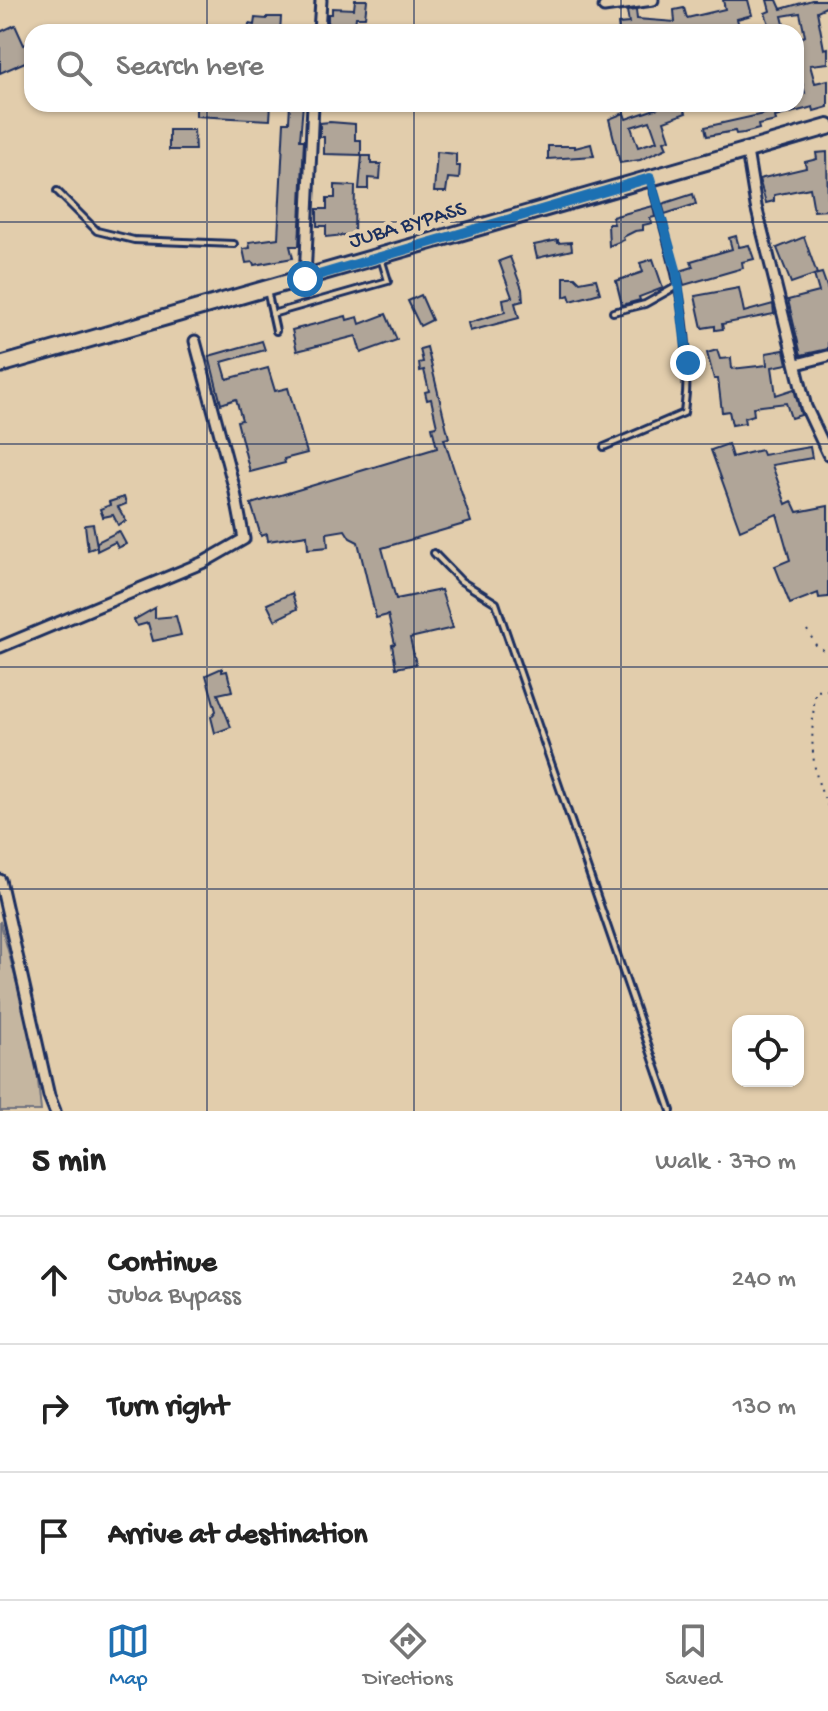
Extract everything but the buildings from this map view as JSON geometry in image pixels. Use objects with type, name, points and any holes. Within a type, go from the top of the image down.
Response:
[{"type":"main road","name":"JUBA BYPASS","points":[[0,365],[828,127]]},
{"type":"street","points":[[320,24],[321,0]]},
{"type":"street","points":[[604,7],[653,0]]},
{"type":"street","points":[[305,279],[313,112]]},
{"type":"street","points":[[747,151],[756,206],[806,407],[828,454]]},
{"type":"street","points":[[0,647],[204,562],[244,539],[234,487],[195,341]]},
{"type":"street","points":[[797,364],[828,356]]},
{"type":"street","points":[[0,880],[55,1111]]},
{"type":"lane","points":[[604,447],[684,413],[688,363],[679,285],[650,178]]},
{"type":"lane","points":[[57,191],[97,231],[134,240],[234,244]]},
{"type":"lane","points":[[272,314],[388,281],[381,257]]},
{"type":"lane","points":[[613,312],[645,304],[679,285]]},
{"type":"lane","points":[[267,290],[276,331]]},
{"type":"lane","points":[[434,553],[461,581],[496,603],[671,1111]]},
{"type":"path","points":[[807,630],[816,645],[828,653]]},
{"type":"path","points":[[828,690],[816,691],[815,694],[812,744],[813,768],[828,806]]},
{"type":"shaded area","points":[[0,921],[35,1050],[41,1111],[0,1111]]},
{"type":"route","points":[[305,279],[650,178],[677,273],[688,363]]}]
